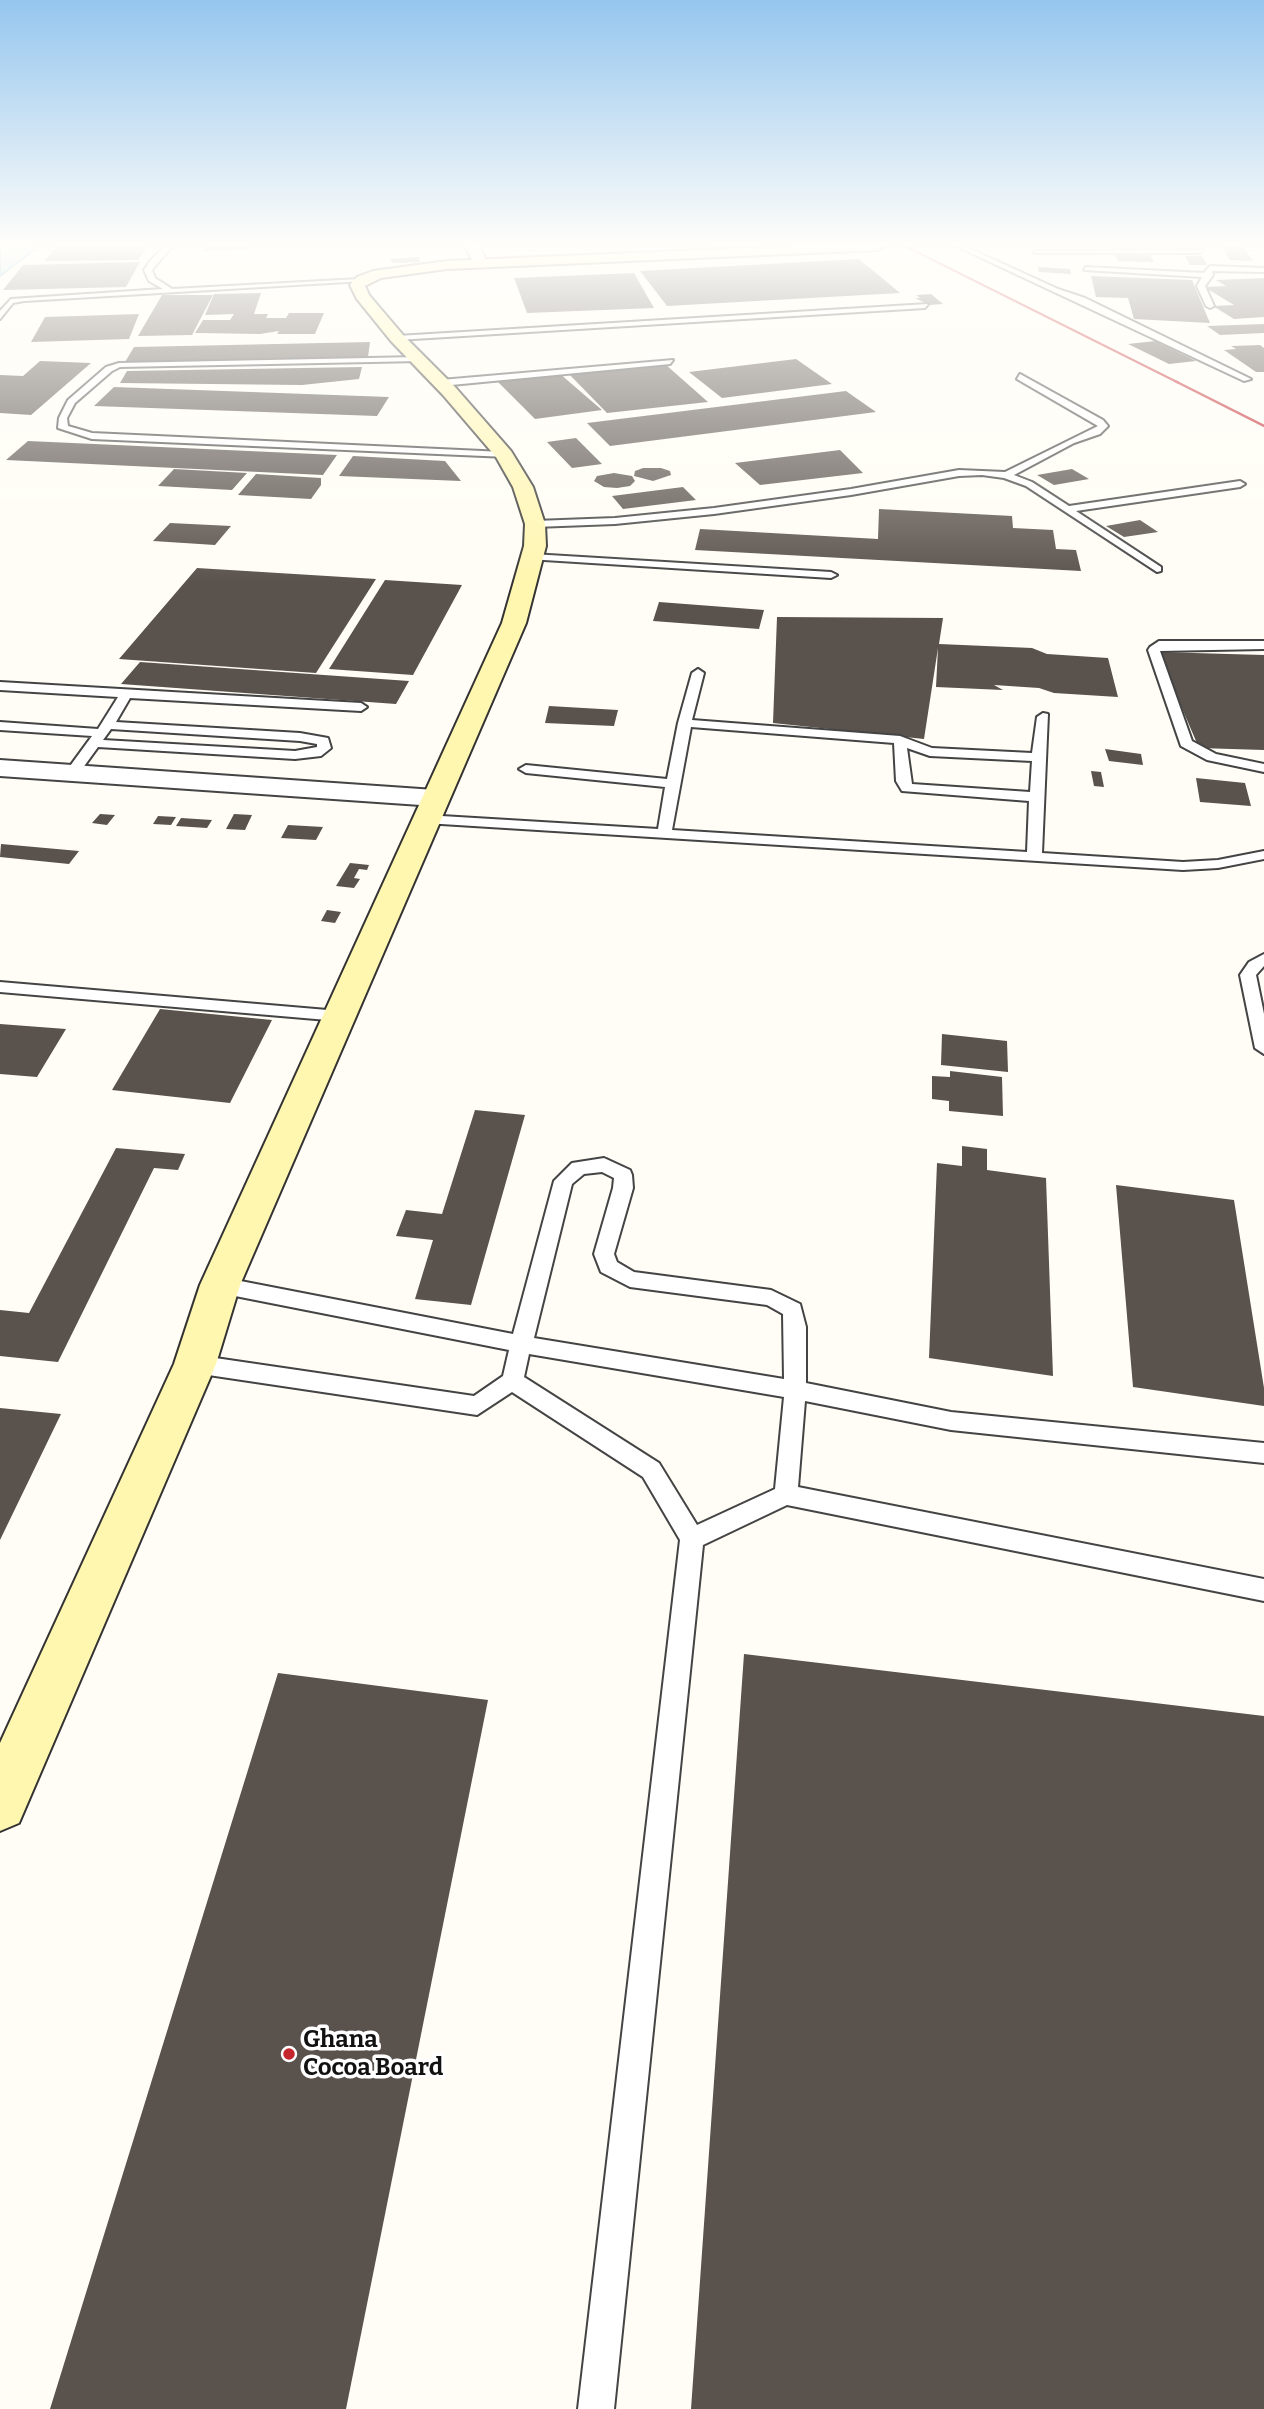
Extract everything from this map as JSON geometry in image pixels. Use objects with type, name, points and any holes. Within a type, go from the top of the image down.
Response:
[{"type":"street","points":[[0,1804],[195,1364],[220,1285],[514,623],[534,541],[523,487],[503,455],[419,360]]},
{"type":"street","points":[[0,768],[430,808]]},
{"type":"lane","points":[[419,360],[434,358]]},
{"type":"lane","points":[[1204,358],[1247,379]]},
{"type":"lane","points":[[503,455],[92,436],[63,428],[62,418],[71,402],[108,369],[119,365],[419,360],[670,362]]},
{"type":"lane","points":[[1006,475],[1071,441],[1097,432],[1102,426],[1100,422],[1020,377]]},
{"type":"lane","points":[[534,541],[615,522],[851,492],[958,472],[1006,475],[1029,484],[1157,569]]},
{"type":"lane","points":[[1067,509],[1240,484]]},
{"type":"lane","points":[[534,541],[831,575]]},
{"type":"lane","points":[[1264,645],[1159,645],[1154,650],[1186,743],[1212,757],[1264,768]]},
{"type":"lane","points":[[664,835],[684,723],[698,673]]},
{"type":"lane","points":[[0,686],[361,706]]},
{"type":"lane","points":[[72,773],[126,694]]},
{"type":"lane","points":[[1034,857],[1039,757],[1044,718]]},
{"type":"lane","points":[[684,723],[900,740],[930,752],[1039,757]]},
{"type":"lane","points":[[0,726],[295,755],[316,754],[324,748],[323,741],[300,737],[101,734]]},
{"type":"lane","points":[[900,740],[903,781],[906,788],[1037,797]]},
{"type":"lane","points":[[526,769],[674,784]]},
{"type":"lane","points":[[430,808],[664,835],[1182,866],[1218,864],[1264,855]]},
{"type":"lane","points":[[1264,959],[1255,965],[1248,975],[1264,1048]]},
{"type":"lane","points":[[0,986],[339,1016]]},
{"type":"lane","points":[[195,1364],[477,1406],[512,1381],[564,1181],[579,1168],[604,1165],[623,1175],[623,1188],[604,1254],[608,1266],[630,1279],[771,1298],[793,1310],[796,1327],[795,1390],[786,1495]]},
{"type":"lane","points":[[220,1285],[520,1344],[795,1390],[951,1421],[1264,1453]]},
{"type":"lane","points":[[512,1381],[651,1470],[692,1539],[596,2409]]},
{"type":"lane","points":[[692,1539],[786,1495],[1264,1590]]},
{"type":"building","points":[[127,358],[299,358],[125,362]]},
{"type":"building","points":[[1158,358],[1191,358],[1196,361],[1169,364]]},
{"type":"building","points":[[1236,358],[1264,358],[1264,372],[1256,372]]},
{"type":"building","points":[[796,359],[832,384],[722,398],[689,372]]},
{"type":"building","points":[[40,361],[91,363],[31,415],[0,413],[0,375],[23,376]]},
{"type":"building","points":[[665,364],[708,402],[607,413],[569,374]]},
{"type":"building","points":[[362,367],[359,379],[302,385],[120,383],[127,371]]},
{"type":"building","points":[[559,373],[602,410],[535,419],[496,380]]},
{"type":"building","points":[[114,387],[389,397],[377,416],[94,406]]},
{"type":"building","points":[[846,391],[876,412],[610,446],[587,423]]},
{"type":"building","points":[[576,438],[602,464],[572,468],[547,442]]},
{"type":"building","points":[[28,441],[337,455],[323,475],[6,460]]},
{"type":"building","points":[[840,450],[863,473],[760,485],[735,463]]},
{"type":"building","points":[[353,456],[445,461],[461,481],[339,476]]},
{"type":"building","points":[[661,468],[670,471],[671,475],[653,481],[634,476],[635,471]]},
{"type":"building","points":[[174,469],[247,473],[232,490],[158,486]]},
{"type":"building","points":[[1072,469],[1089,479],[1054,485],[1037,475]]},
{"type":"building","points":[[614,473],[632,476],[635,481],[630,486],[617,488],[604,487],[594,481],[597,476]]},
{"type":"building","points":[[256,474],[321,478],[321,485],[311,499],[238,495]]},
{"type":"building","points":[[683,487],[696,500],[623,509],[612,496]]},
{"type":"building","points":[[879,509],[1012,516],[1013,528],[1053,530],[1056,549],[1076,550],[1081,571],[695,550],[700,529],[878,539]]},
{"type":"building","points":[[1140,520],[1158,532],[1124,537],[1106,526]]},
{"type":"building","points":[[170,523],[231,526],[215,545],[153,541]]},
{"type":"building","points":[[197,568],[376,579],[316,673],[119,659]]},
{"type":"building","points":[[385,580],[462,585],[413,675],[329,669]]},
{"type":"building","points":[[659,602],[764,610],[759,629],[653,621]]},
{"type":"building","points":[[777,617],[943,618],[939,644],[1032,648],[1047,654],[1108,658],[1118,697],[1054,693],[1039,688],[994,685],[1003,690],[936,687],[938,648],[924,739],[773,723]]},
{"type":"building","points":[[1158,652],[1264,655],[1264,750],[1199,748]]},
{"type":"building","points":[[140,662],[409,681],[396,704],[121,684]]},
{"type":"building","points":[[549,706],[618,710],[614,726],[545,723]]},
{"type":"building","points":[[1105,749],[1141,754],[1143,765],[1109,761]]},
{"type":"building","points":[[1091,771],[1101,772],[1104,787],[1094,786]]},
{"type":"building","points":[[1196,778],[1245,783],[1251,806],[1200,802]]},
{"type":"building","points":[[100,814],[115,815],[107,825],[92,823]]},
{"type":"building","points":[[234,814],[252,815],[245,830],[226,829]]},
{"type":"building","points":[[158,816],[176,817],[171,825],[153,824]]},
{"type":"building","points":[[181,818],[212,820],[207,828],[176,826]]},
{"type":"building","points":[[288,825],[323,827],[316,840],[281,838]]},
{"type":"building","points":[[1,844],[79,851],[69,864],[0,857]]},
{"type":"building","points":[[350,863],[369,865],[367,870],[359,869],[354,878],[360,879],[354,888],[336,886]]},
{"type":"building","points":[[327,910],[341,912],[335,923],[321,921]]},
{"type":"building","points":[[160,1009],[272,1020],[230,1103],[112,1090]]},
{"type":"building","points":[[0,1024],[66,1029],[37,1077],[0,1074]]},
{"type":"building","points":[[942,1034],[1007,1041],[1008,1072],[941,1065]]},
{"type":"building","points":[[950,1071],[1002,1077],[1003,1116],[949,1111],[949,1101],[932,1099],[932,1076],[950,1077]]},
{"type":"building","points":[[475,1110],[525,1115],[471,1305],[415,1299],[433,1240],[396,1236],[406,1210],[442,1214]]},
{"type":"building","points":[[962,1146],[987,1149],[987,1170],[1046,1178],[1053,1376],[929,1358],[937,1163],[962,1166]]},
{"type":"building","points":[[116,1148],[185,1154],[178,1170],[154,1168],[58,1362],[0,1356],[0,1310],[29,1313]]},
{"type":"building","points":[[1116,1185],[1234,1200],[1264,1388],[1264,1406],[1133,1387]]},
{"type":"building","points":[[0,1408],[61,1414],[0,1540]]},
{"type":"building","points":[[744,1654],[1264,1716],[1264,2409],[691,2409]]},
{"type":"building","name":"Ghana Cocoa Board","points":[[278,1673],[488,1700],[346,2409],[50,2409]]},
{"type":"railway","points":[[1130,358],[1175,381]]},
{"type":"railway","points":[[1175,381],[1179,383]]},
{"type":"railway","points":[[1175,381],[1264,426]]},
{"type":"place","name":"Ghana Cocoa Board","points":[[289,2054]]}]
